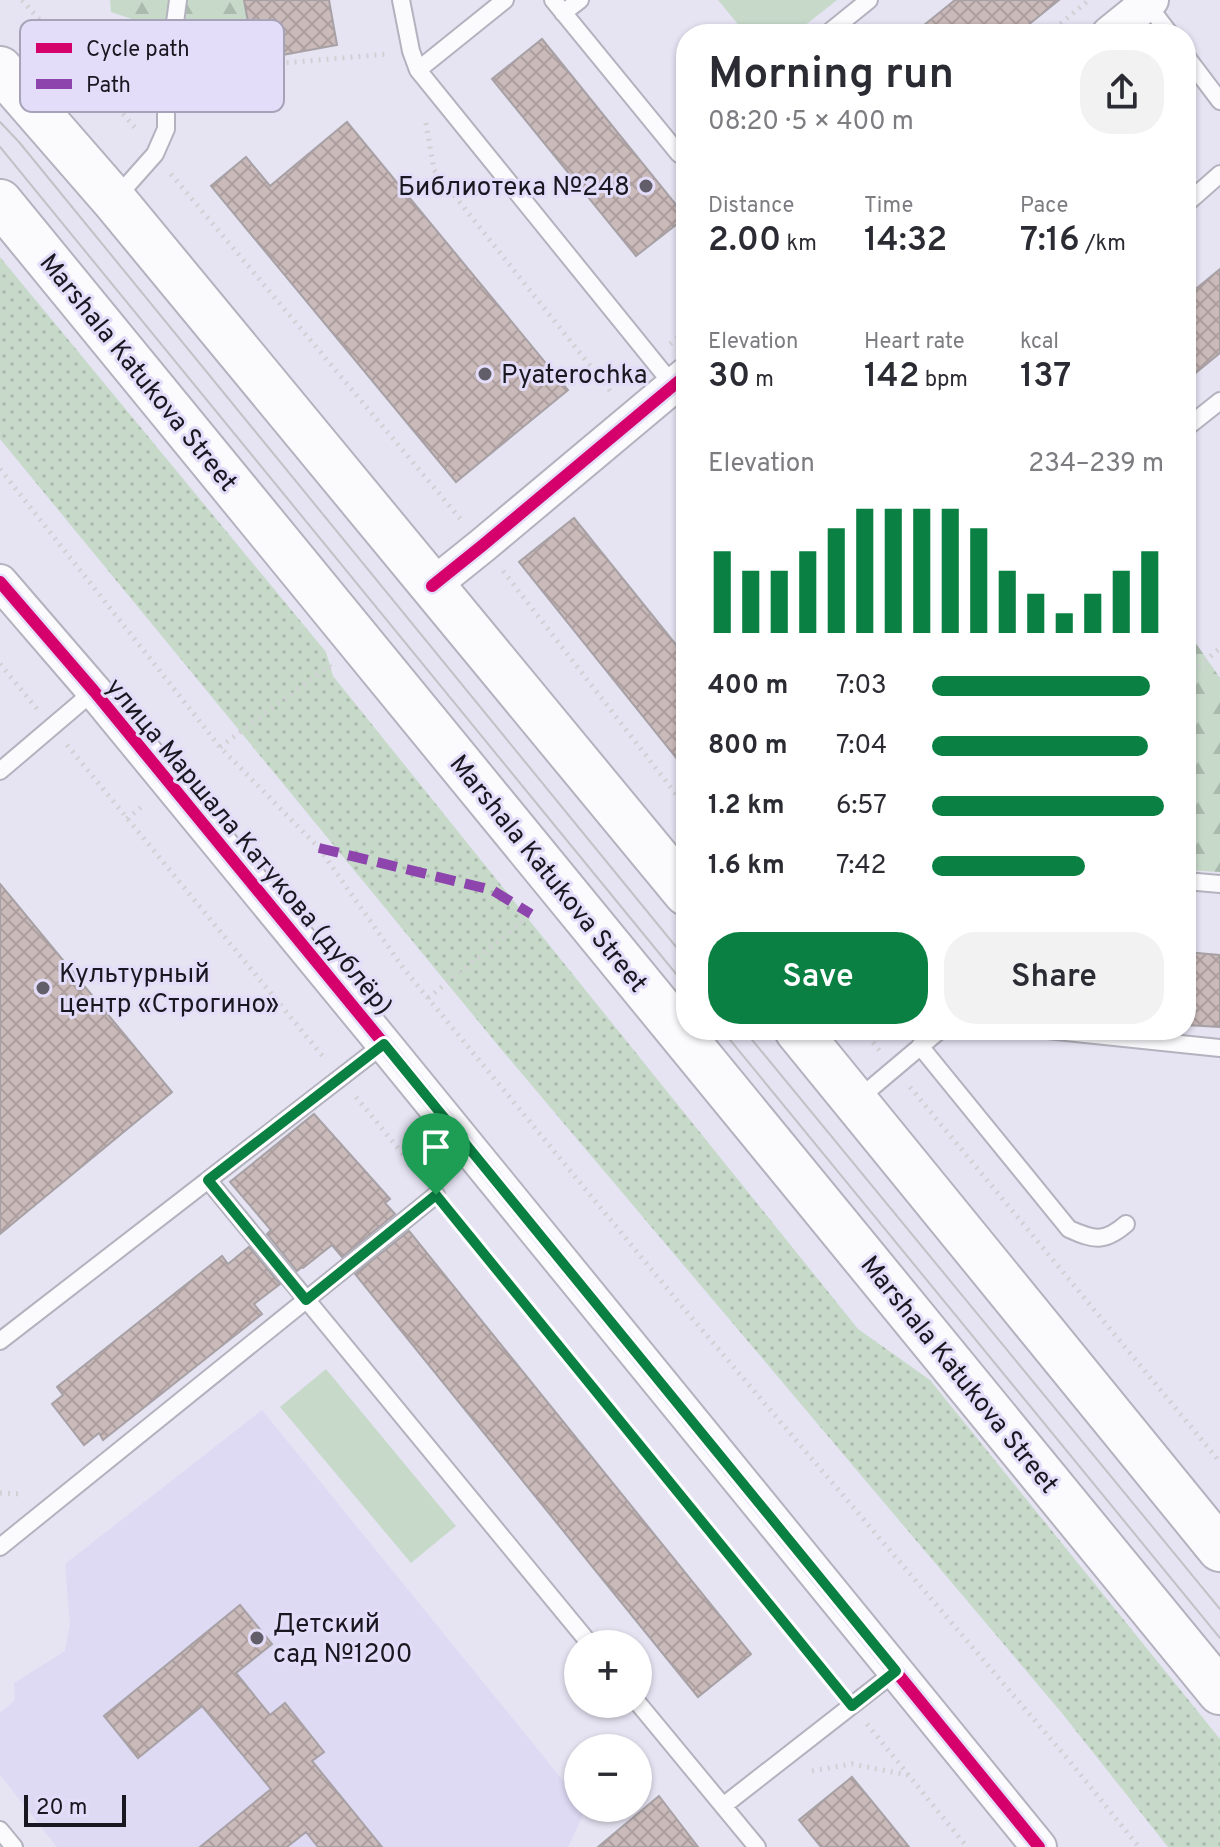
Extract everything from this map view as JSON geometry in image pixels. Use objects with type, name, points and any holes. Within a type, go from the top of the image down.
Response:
[{"type":"main road","points":[[0,69],[20,92]]},
{"type":"main road","points":[[37,112],[114,200],[676,881]]},
{"type":"main road","name":"Marshala Katukova Street","points":[[0,202],[676,1028]]},
{"type":"main road","name":"Marshala Katukova Street","points":[[686,1040],[1220,1692]]},
{"type":"main road","points":[[805,1040],[1220,1549]]},
{"type":"street","points":[[1122,24],[1149,2]]},
{"type":"street","points":[[432,586],[676,391]]},
{"type":"street","name":"улица Маршала Катукова (дублёр)","points":[[0,582],[94,691],[384,1044],[1039,1847]]},
{"type":"lane","points":[[175,20],[178,0]]},
{"type":"lane","points":[[401,0],[418,70],[676,379]]},
{"type":"lane","points":[[418,70],[505,0]]},
{"type":"lane","points":[[580,0],[558,6],[676,150]]},
{"type":"lane","points":[[839,24],[869,0]]},
{"type":"lane","points":[[1149,2],[1163,24]]},
{"type":"lane","points":[[1196,69],[1220,101]]},
{"type":"lane","points":[[114,200],[155,154],[166,129],[166,112]]},
{"type":"lane","points":[[1196,195],[1220,174]]},
{"type":"lane","points":[[1196,420],[1220,401]]},
{"type":"lane","points":[[0,771],[94,691]]},
{"type":"lane","points":[[1196,882],[1220,884]]},
{"type":"lane","points":[[855,1101],[928,1040]]},
{"type":"lane","points":[[1143,1040],[1220,1048]]},
{"type":"lane","points":[[0,1341],[384,1044]]},
{"type":"lane","points":[[920,1046],[1069,1229],[1087,1237],[1102,1239],[1126,1224]]},
{"type":"lane","points":[[208,1180],[578,1630]]},
{"type":"lane","points":[[0,1547],[436,1195]]},
{"type":"lane","points":[[723,1806],[896,1671]]},
{"type":"lane","points":[[650,1718],[757,1847]]},
{"type":"lane","points":[[0,1830],[14,1847]]},
{"type":"path","points":[[22,0],[40,20]]},
{"type":"path","points":[[1060,24],[1089,0]]},
{"type":"path","points":[[284,63],[411,51]]},
{"type":"path","points":[[418,70],[434,170],[611,392]]},
{"type":"path","points":[[122,112],[463,522]]},
{"type":"path","points":[[0,469],[220,747],[319,848],[404,969],[680,1304],[1072,1764],[1139,1847]]},
{"type":"path","points":[[497,564],[676,794]]},
{"type":"path","points":[[1196,668],[1220,648]]},
{"type":"path","points":[[0,664],[967,1847]]},
{"type":"path","points":[[220,747],[329,666]]},
{"type":"path","points":[[428,998],[531,914]]},
{"type":"path","points":[[871,1040],[1220,1462]]},
{"type":"path","points":[[758,1779],[852,1764],[909,1776]]},
{"type":"shaded area","name":"Детский сад №1200","points":[[262,1410],[564,1782],[564,1822],[580,1822],[568,1847],[57,1847],[0,1775],[0,1713],[15,1700],[14,1683],[65,1651],[70,1624],[65,1564]]},
{"type":"green space","points":[[110,0],[244,0],[248,20],[135,20],[111,12]]},
{"type":"green space","points":[[718,0],[837,0],[807,24],[738,24]]},
{"type":"green space","points":[[0,257],[326,652],[333,676],[858,1329],[930,1380],[1220,1739],[1220,1847],[1168,1847],[1061,1712],[501,1049],[0,439]]},
{"type":"green space","points":[[1196,643],[1220,678],[1220,872],[1196,871]]},
{"type":"green space","points":[[326,1369],[456,1526],[411,1563],[280,1407]]},
{"type":"building","points":[[244,0],[329,0],[337,45],[284,55],[284,20],[248,20]]},
{"type":"building","points":[[955,0],[1059,0],[1029,24],[925,24]]},
{"type":"building","points":[[542,39],[676,205],[676,225],[636,256],[492,79]]},
{"type":"building","points":[[347,122],[568,390],[456,482],[211,186],[246,157],[270,186]]},
{"type":"building","points":[[1220,269],[1220,353],[1196,373],[1196,289]]},
{"type":"building","points":[[574,518],[676,645],[676,758],[519,562]]},
{"type":"building","name":"Культурный центр «Строгино»","points":[[0,884],[172,1092],[0,1234]]},
{"type":"building","points":[[1196,953],[1220,955],[1220,1027],[1196,1026]]},
{"type":"building","points":[[314,1114],[390,1199],[385,1203],[395,1214],[342,1257],[332,1245],[297,1271],[267,1234],[271,1230],[230,1182]]},
{"type":"building","points":[[409,1231],[751,1654],[698,1697],[652,1640],[652,1630],[644,1630],[355,1274]]},
{"type":"building","points":[[249,1247],[280,1284],[254,1304],[262,1314],[103,1440],[99,1433],[84,1445],[52,1404],[63,1395],[57,1387],[222,1256],[228,1264]]},
{"type":"building","points":[[240,1605],[272,1644],[236,1673],[270,1715],[285,1703],[324,1752],[312,1761],[382,1847],[318,1847],[306,1832],[287,1847],[200,1847],[271,1789],[202,1706],[138,1758],[104,1716]]},
{"type":"building","points":[[852,1777],[909,1847],[821,1847],[799,1820]]},
{"type":"building","points":[[659,1796],[698,1847],[598,1847],[628,1822],[652,1822],[652,1802]]},
{"type":"tram line","points":[[0,122],[676,947]]},
{"type":"tram line","points":[[0,147],[676,974]]},
{"type":"tram line","points":[[730,1040],[1220,1638]]},
{"type":"tram line","points":[[752,1040],[1220,1609]]},
{"type":"marked path","points":[[319,848],[492,890],[531,914]]},
{"type":"cycle path","points":[[432,586],[676,383]]},
{"type":"cycle path","points":[[0,582],[94,691],[384,1044],[1039,1847]]},
{"type":"place","name":"Библиотека №248","points":[[646,186]]},
{"type":"place","name":"Pyaterochka","points":[[485,374]]},
{"type":"place","name":"Культурный центр «Строгино»","points":[[43,988]]},
{"type":"place","name":"Детский сад №1200","points":[[257,1638]]},
{"type":"route","points":[[384,1044],[896,1671],[852,1706],[436,1195],[306,1300],[208,1180],[384,1044]]}]
